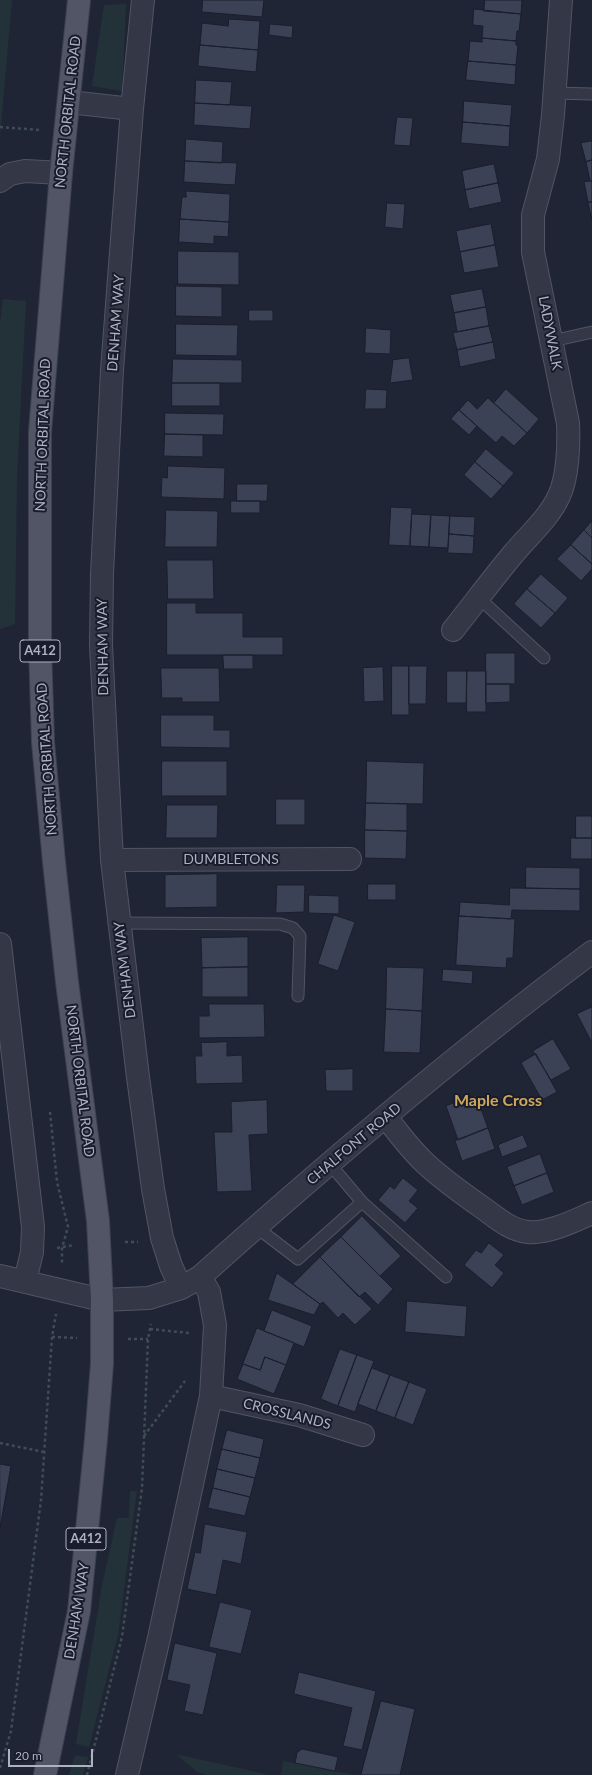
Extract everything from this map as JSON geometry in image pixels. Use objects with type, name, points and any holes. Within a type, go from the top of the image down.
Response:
[{"type":"main road","name":"NORTH ORBITAL ROAD","points":[[79,0],[61,173],[40,432],[39,542],[43,742],[67,982],[98,1221],[102,1300]]},
{"type":"main road","name":"DENHAM WAY","points":[[45,1775],[79,1611],[102,1364],[102,1300]]},
{"type":"street","name":"DENHAM WAY","points":[[127,1775],[160,1638],[211,1396],[215,1336],[213,1311],[208,1292],[190,1282],[171,1266],[162,1238],[153,1189],[112,860],[101,644],[102,574],[112,370],[132,109],[143,0]]},
{"type":"street","name":"LADYWALK","points":[[453,630],[553,508],[560,494],[569,443],[568,423],[533,252],[532,232],[533,215],[548,159],[555,93],[561,0]]},
{"type":"street","points":[[69,102],[132,109]]},
{"type":"street","points":[[0,181],[10,174],[25,171],[61,173]]},
{"type":"street","name":"DUMBLETONS","points":[[112,860],[350,859]]},
{"type":"street","points":[[0,944],[33,1227],[32,1252],[25,1282]]},
{"type":"street","name":"CHALFONT ROAD","points":[[0,1276],[102,1300],[149,1298],[190,1282],[329,1163],[503,1021],[592,952]]},
{"type":"street","points":[[386,1117],[426,1164],[454,1188],[510,1228],[529,1232],[546,1230],[560,1227],[592,1213]]},
{"type":"street","name":"CROSSLANDS","points":[[211,1396],[298,1415],[363,1435]]},
{"type":"lane","points":[[555,93],[592,94]]},
{"type":"lane","points":[[552,341],[592,332]]},
{"type":"lane","points":[[479,598],[544,658]]},
{"type":"lane","points":[[119,923],[280,924],[293,928],[300,936],[298,996]]},
{"type":"lane","points":[[329,1163],[362,1202],[446,1277]]},
{"type":"lane","points":[[256,1227],[298,1259],[362,1202]]},
{"type":"path","points":[[0,127],[66,132]]},
{"type":"path","points":[[50,1112],[57,1182],[68,1227],[62,1248],[77,1244]]},
{"type":"path","points":[[0,1768],[11,1731],[40,1508],[52,1337],[56,1309]]},
{"type":"path","points":[[87,1775],[122,1637],[142,1488],[148,1339],[151,1323]]},
{"type":"path","points":[[150,1329],[215,1336]]},
{"type":"path","points":[[144,1437],[186,1380],[213,1366]]},
{"type":"path","points":[[0,1443],[44,1452]]},
{"type":"shaded area","points":[[0,0],[12,0],[0,136]]},
{"type":"shaded area","points":[[126,4],[122,91],[92,86],[104,5]]},
{"type":"shaded area","points":[[3,299],[26,301],[17,476],[15,624],[0,629],[0,323]]},
{"type":"shaded area","points":[[130,1491],[137,1491],[118,1635],[89,1747],[76,1744],[102,1585],[117,1518],[129,1518]]},
{"type":"shaded area","points":[[176,1754],[270,1775],[207,1775],[197,1772]]},
{"type":"shaded area","points":[[75,1755],[88,1757],[83,1775],[69,1775]]},
{"type":"shaded area","points":[[283,1761],[354,1775],[281,1775]]},
{"type":"building","points":[[203,0],[264,0],[262,17],[202,12]]},
{"type":"building","points":[[485,0],[522,0],[521,14],[484,11]]},
{"type":"building","points":[[474,9],[521,14],[516,41],[482,38],[483,26],[473,25]]},
{"type":"building","points":[[229,19],[260,21],[258,50],[200,45],[202,23],[228,26]]},
{"type":"building","points":[[270,24],[293,26],[292,38],[269,35]]},
{"type":"building","points":[[482,38],[516,41],[516,45],[518,45],[516,65],[468,61],[470,41],[482,42]]},
{"type":"building","points":[[200,45],[258,50],[256,72],[198,66]]},
{"type":"building","points":[[468,61],[516,65],[515,85],[466,80]]},
{"type":"building","points":[[196,80],[232,82],[230,105],[195,103]]},
{"type":"building","points":[[464,101],[512,105],[510,126],[463,122]]},
{"type":"building","points":[[195,103],[252,106],[250,129],[194,125]]},
{"type":"building","points":[[397,117],[413,118],[410,146],[394,145]]},
{"type":"building","points":[[463,122],[510,126],[509,147],[461,143]]},
{"type":"building","points":[[186,139],[223,142],[222,163],[185,161]]},
{"type":"building","points":[[592,141],[592,160],[586,162],[581,143]]},
{"type":"building","points":[[592,160],[592,181],[590,181],[586,162]]},
{"type":"building","points":[[185,161],[237,163],[235,185],[184,182]]},
{"type":"building","points":[[494,164],[498,183],[465,190],[462,171]]},
{"type":"building","points":[[592,181],[592,202],[588,202],[584,182]]},
{"type":"building","points":[[498,183],[502,202],[469,209],[465,190]]},
{"type":"building","points":[[186,191],[230,194],[229,222],[180,219],[182,197],[186,197]]},
{"type":"building","points":[[588,202],[592,202],[592,219]]},
{"type":"building","points":[[387,203],[405,204],[403,229],[385,227]]},
{"type":"building","points":[[180,219],[229,222],[228,237],[214,236],[214,244],[179,242]]},
{"type":"building","points":[[491,224],[495,245],[460,252],[456,231]]},
{"type":"building","points":[[495,245],[499,267],[464,273],[460,252]]},
{"type":"building","points":[[178,251],[239,252],[239,285],[178,284]]},
{"type":"building","points":[[176,286],[222,287],[222,317],[176,316]]},
{"type":"building","points":[[482,289],[486,307],[454,313],[450,295]]},
{"type":"building","points":[[486,307],[489,326],[457,332],[454,313]]},
{"type":"building","points":[[249,310],[273,310],[273,321],[249,321]]},
{"type":"building","points":[[176,324],[238,325],[237,356],[176,355]]},
{"type":"building","points":[[489,326],[493,342],[457,350],[453,333]]},
{"type":"building","points":[[366,328],[391,330],[390,354],[365,353]]},
{"type":"building","points":[[493,342],[496,359],[460,367],[457,350]]},
{"type":"building","points":[[409,358],[413,380],[390,383],[393,360]]},
{"type":"building","points":[[173,359],[242,360],[242,383],[172,383]]},
{"type":"building","points":[[172,383],[220,383],[220,406],[172,406]]},
{"type":"building","points":[[366,389],[387,390],[386,409],[365,409]]},
{"type":"building","points":[[506,389],[539,419],[527,433],[494,403]]},
{"type":"building","points":[[488,398],[527,433],[514,446],[502,436],[496,443],[459,410],[468,400],[477,409]]},
{"type":"building","points":[[459,410],[477,426],[469,435],[451,419]]},
{"type":"building","points":[[165,413],[224,414],[223,435],[165,434]]},
{"type":"building","points":[[165,434],[203,435],[203,457],[164,456]]},
{"type":"building","points":[[486,449],[514,473],[503,486],[475,462]]},
{"type":"building","points":[[475,462],[503,486],[491,499],[464,475]]},
{"type":"building","points":[[168,466],[225,468],[224,499],[161,497],[162,477],[167,478]]},
{"type":"building","points":[[237,484],[268,484],[267,501],[237,501]]},
{"type":"building","points":[[231,501],[260,501],[260,513],[231,513]]},
{"type":"building","points":[[391,507],[412,508],[410,546],[389,545]]},
{"type":"building","points":[[166,510],[218,511],[217,547],[165,547]]},
{"type":"building","points":[[412,514],[431,515],[429,547],[410,546]]},
{"type":"building","points":[[431,515],[450,516],[448,548],[429,547]]},
{"type":"building","points":[[450,516],[475,517],[474,536],[449,534]]},
{"type":"building","points":[[592,521],[592,538],[584,530]]},
{"type":"building","points":[[584,530],[592,538],[592,564],[571,545]]},
{"type":"building","points":[[449,534],[474,536],[473,554],[448,553]]},
{"type":"building","points":[[571,545],[592,564],[592,569],[581,581],[557,559]]},
{"type":"building","points":[[167,560],[213,560],[214,599],[168,599]]},
{"type":"building","points":[[541,574],[568,598],[555,613],[527,589]]},
{"type":"building","points":[[527,589],[555,613],[541,628],[514,604]]},
{"type":"building","points":[[167,603],[196,603],[196,613],[243,613],[243,637],[283,637],[283,655],[167,655]]},
{"type":"building","points":[[486,653],[515,653],[515,684],[486,684]]},
{"type":"building","points":[[223,655],[253,655],[253,669],[224,669]]},
{"type":"building","points":[[392,666],[409,666],[409,715],[392,715]]},
{"type":"building","points":[[409,666],[427,666],[426,704],[409,704]]},
{"type":"building","points":[[383,667],[384,701],[364,702],[363,668]]},
{"type":"building","points":[[161,668],[219,668],[220,702],[182,702],[182,698],[162,698]]},
{"type":"building","points":[[447,671],[467,671],[466,703],[447,703]]},
{"type":"building","points":[[467,671],[486,671],[486,712],[467,712]]},
{"type":"building","points":[[486,684],[510,684],[510,702],[486,703]]},
{"type":"building","points":[[161,715],[214,715],[214,730],[230,730],[230,748],[161,747]]},
{"type":"building","points":[[162,761],[227,761],[227,796],[162,796]]},
{"type":"building","points":[[367,761],[424,763],[423,804],[366,803]]},
{"type":"building","points":[[276,799],[305,799],[305,825],[276,825]]},
{"type":"building","points":[[366,803],[407,804],[407,831],[365,830]]},
{"type":"building","points":[[167,805],[218,805],[217,838],[166,838]]},
{"type":"building","points":[[576,816],[592,816],[592,838],[576,838]]},
{"type":"building","points":[[365,830],[407,831],[406,859],[365,858]]},
{"type":"building","points":[[571,838],[592,838],[592,859],[571,859]]},
{"type":"building","points":[[526,867],[580,868],[580,889],[526,888]]},
{"type":"building","points":[[217,874],[217,907],[165,908],[165,875]]},
{"type":"building","points":[[368,884],[396,884],[396,900],[368,900]]},
{"type":"building","points":[[277,885],[305,885],[304,912],[276,913]]},
{"type":"building","points":[[510,888],[580,889],[580,911],[512,910],[511,919],[459,916],[460,902],[509,905]]},
{"type":"building","points":[[309,895],[339,896],[339,914],[309,913]]},
{"type":"building","points":[[334,915],[355,922],[338,971],[318,964]]},
{"type":"building","points":[[459,916],[515,919],[513,958],[507,958],[506,968],[456,965]]},
{"type":"building","points":[[248,937],[248,967],[202,968],[201,938]]},
{"type":"building","points":[[248,967],[248,997],[202,997],[202,968]]},
{"type":"building","points":[[387,967],[424,968],[422,1011],[386,1009]]},
{"type":"building","points":[[443,969],[473,971],[472,984],[442,981]]},
{"type":"building","points":[[209,1004],[264,1004],[265,1037],[199,1038],[199,1016],[209,1016]]},
{"type":"building","points":[[592,1007],[592,1043],[577,1014]]},
{"type":"building","points":[[386,1009],[422,1011],[420,1053],[384,1052]]},
{"type":"building","points":[[553,1039],[571,1069],[551,1080],[533,1051]]},
{"type":"building","points":[[227,1042],[227,1056],[242,1055],[243,1083],[196,1084],[195,1056],[202,1056],[201,1043]]},
{"type":"building","points":[[536,1054],[557,1092],[542,1100],[521,1063]]},
{"type":"building","points":[[353,1069],[353,1091],[326,1091],[325,1070]]},
{"type":"building","points":[[476,1095],[488,1128],[458,1140],[446,1106]]},
{"type":"building","points":[[267,1100],[268,1134],[249,1135],[252,1191],[217,1192],[214,1132],[232,1132],[231,1102]]},
{"type":"building","points":[[488,1128],[495,1149],[462,1161],[455,1141]]},
{"type":"building","points":[[523,1135],[528,1147],[502,1157],[498,1145]]},
{"type":"building","points":[[540,1154],[547,1173],[514,1186],[507,1167]]},
{"type":"building","points":[[547,1173],[554,1192],[522,1205],[514,1186]]},
{"type":"building","points":[[403,1178],[418,1190],[409,1201],[418,1208],[405,1223],[378,1200],[390,1186],[394,1189]]},
{"type":"building","points":[[362,1216],[401,1256],[380,1276],[341,1237]]},
{"type":"building","points":[[341,1237],[393,1289],[378,1305],[365,1292],[359,1297],[320,1257]]},
{"type":"building","points":[[489,1243],[504,1255],[495,1265],[504,1273],[492,1288],[464,1265],[476,1250],[481,1253]]},
{"type":"building","points":[[320,1257],[372,1309],[355,1325],[343,1313],[338,1318],[323,1302],[320,1304],[293,1284]]},
{"type":"building","points":[[277,1273],[320,1304],[314,1315],[268,1300]]},
{"type":"building","points":[[407,1301],[467,1306],[465,1337],[405,1332]]},
{"type":"building","points":[[272,1310],[312,1326],[304,1347],[264,1331]]},
{"type":"building","points":[[257,1328],[294,1343],[286,1365],[265,1357],[260,1370],[243,1364]]},
{"type":"building","points":[[340,1349],[357,1355],[338,1406],[321,1399]]},
{"type":"building","points":[[357,1355],[374,1361],[355,1412],[338,1406]]},
{"type":"building","points":[[265,1357],[286,1365],[274,1394],[237,1379],[243,1364],[260,1370]]},
{"type":"building","points":[[372,1368],[390,1375],[376,1411],[358,1404]]},
{"type":"building","points":[[390,1375],[409,1382],[395,1418],[376,1411]]},
{"type":"building","points":[[409,1382],[427,1389],[413,1425],[395,1418]]},
{"type":"building","points":[[227,1430],[264,1439],[260,1458],[222,1449]]},
{"type":"building","points":[[222,1449],[260,1458],[255,1478],[217,1469]]},
{"type":"building","points":[[0,1464],[11,1466],[0,1528]]},
{"type":"building","points":[[217,1469],[255,1478],[250,1497],[213,1488]]},
{"type":"building","points":[[213,1488],[250,1497],[245,1516],[208,1508]]},
{"type":"building","points":[[205,1524],[247,1532],[241,1564],[223,1560],[216,1595],[187,1589],[195,1552],[200,1553]]},
{"type":"building","points":[[220,1602],[252,1610],[241,1654],[209,1647]]},
{"type":"building","points":[[175,1643],[217,1653],[203,1715],[184,1711],[190,1685],[167,1680]]},
{"type":"building","points":[[299,1672],[376,1691],[362,1750],[343,1746],[352,1708],[294,1694]]},
{"type":"building","points":[[381,1701],[415,1709],[400,1775],[361,1775]]},
{"type":"building","points":[[302,1749],[338,1757],[335,1771],[295,1763],[297,1753]]},
{"type":"district","name":"Maple Cross","points":[[498,1101]]}]
